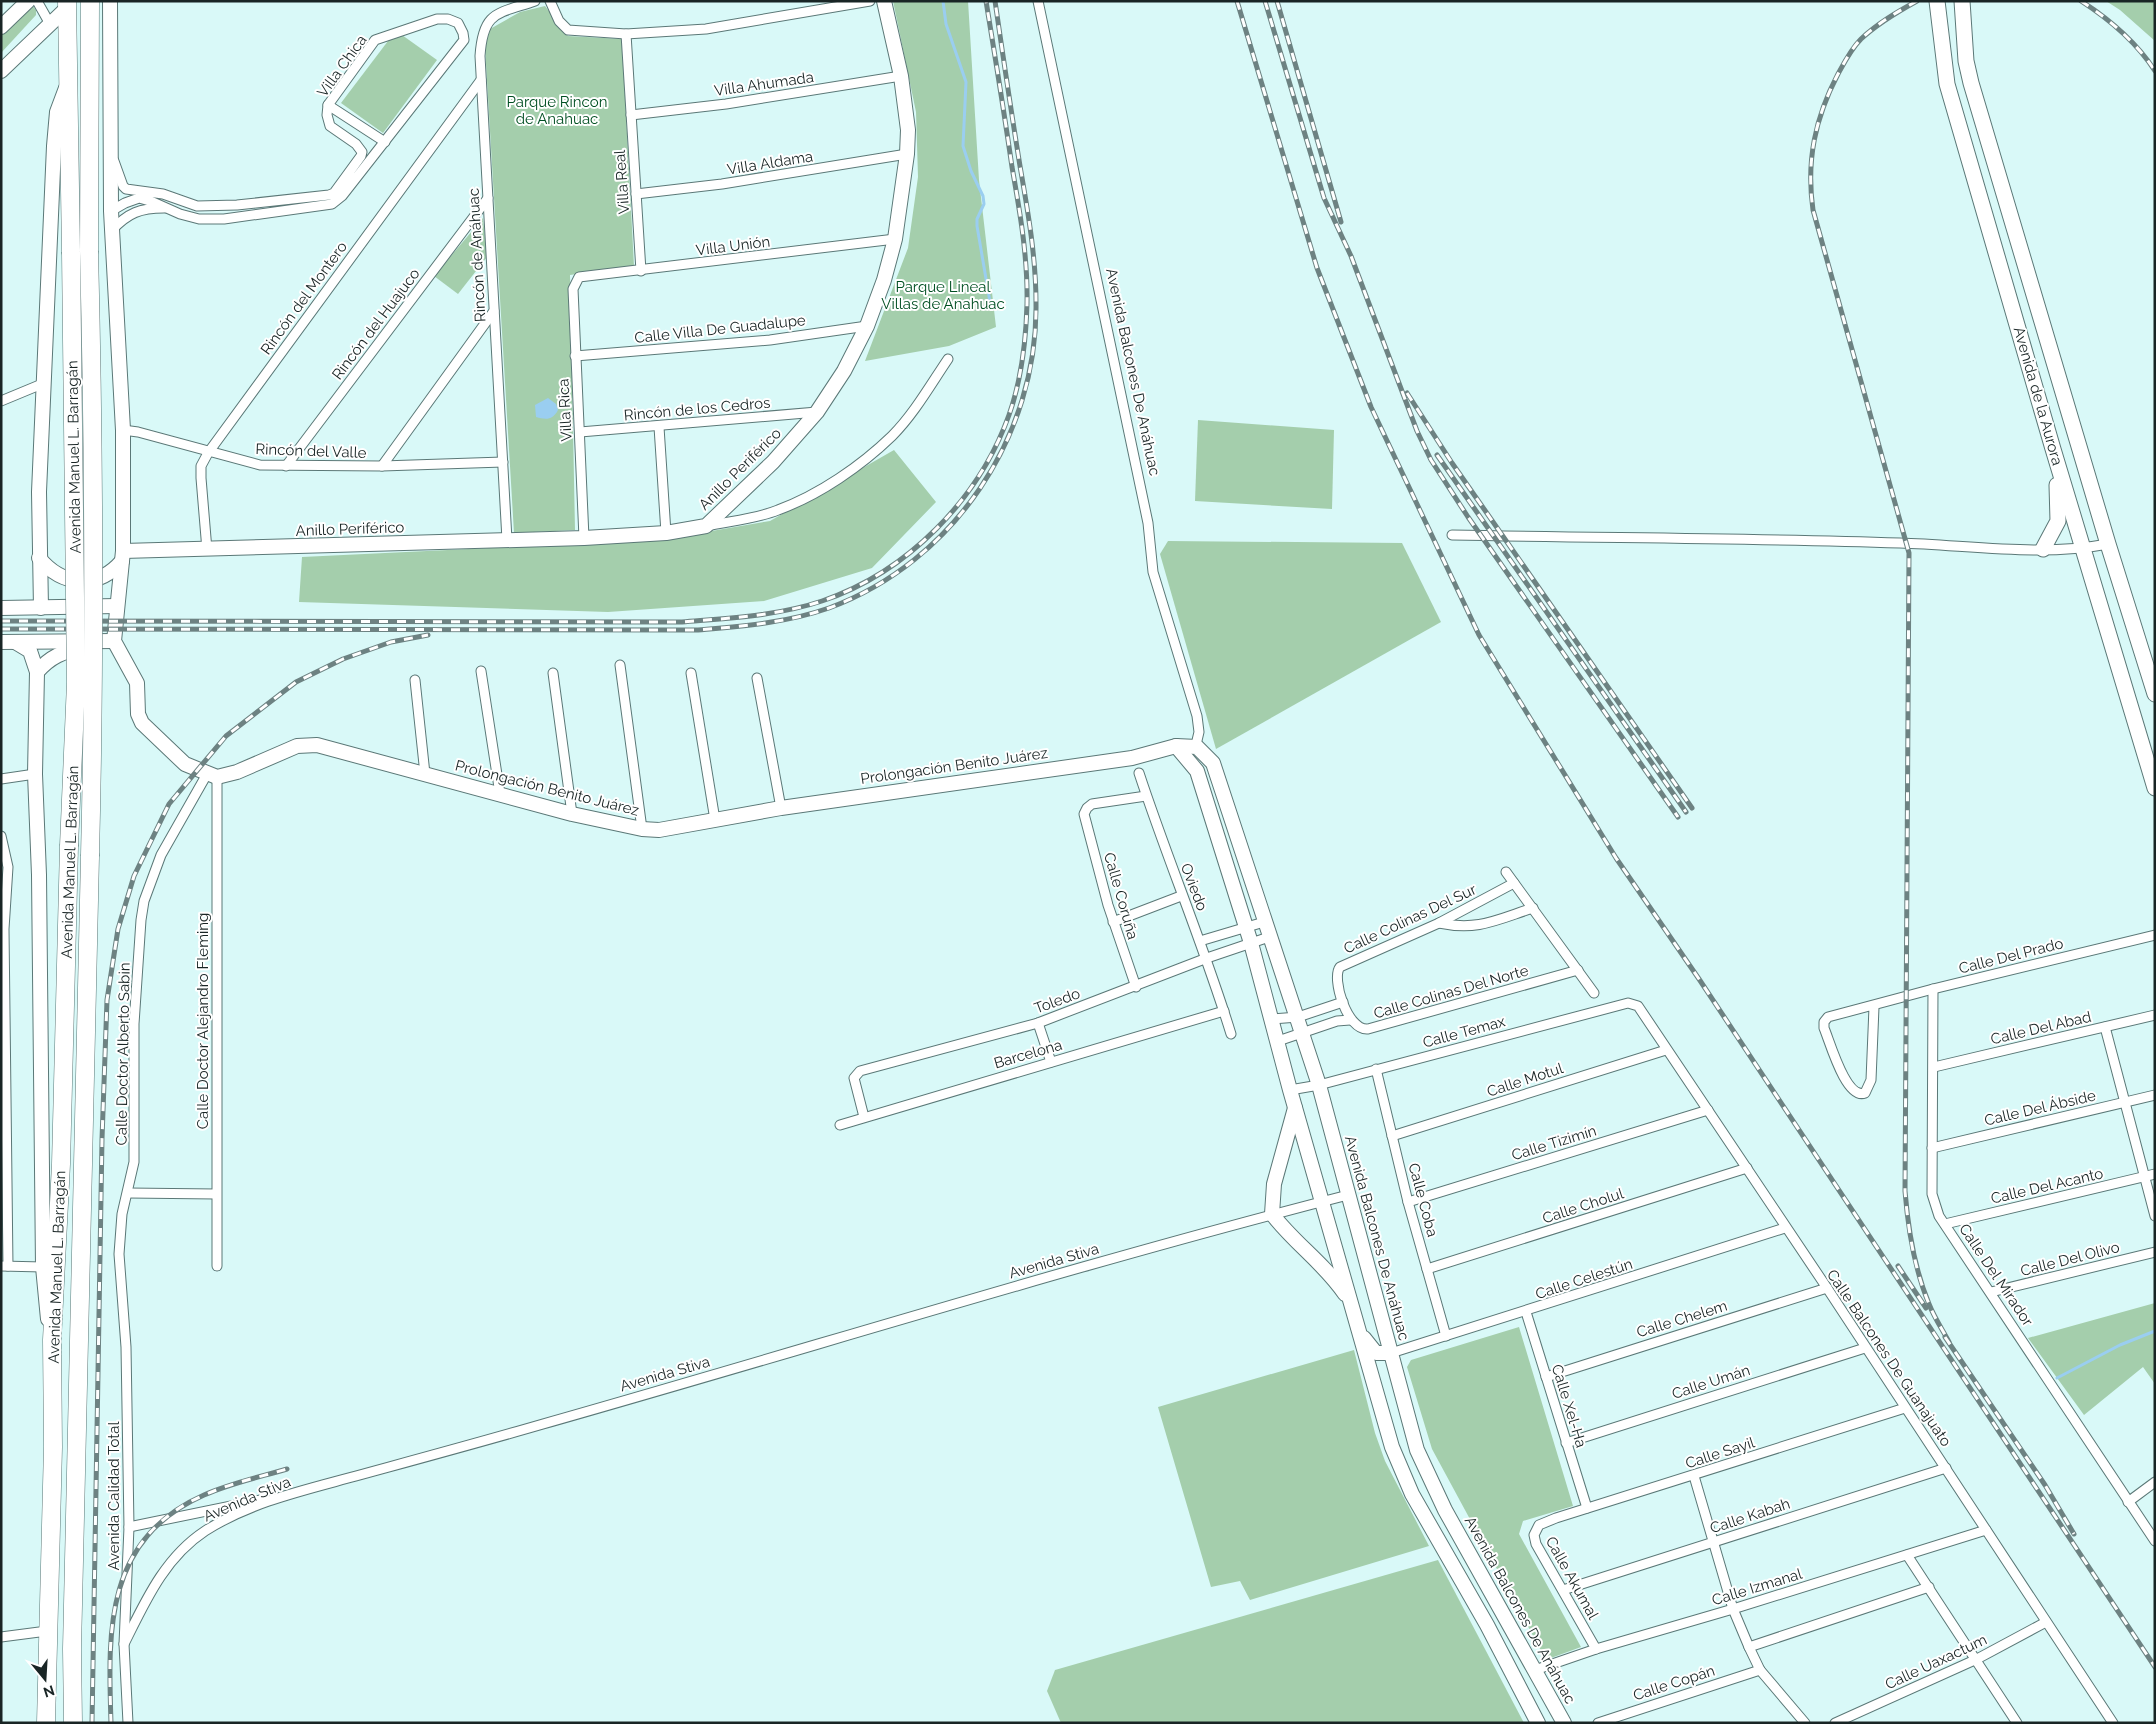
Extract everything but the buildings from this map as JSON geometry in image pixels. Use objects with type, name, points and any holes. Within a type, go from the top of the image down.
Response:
[{"type":"highway","name":"Avenida Manuel L. Barragán","points":[[45,1722],[53,1447],[52,1340],[61,1164],[69,846],[76,683],[80,251],[90,1]]},
{"type":"highway","name":"Avenida Manuel L. Barragán","points":[[67,4],[68,83],[93,439],[94,687],[72,1639],[73,1723]]},
{"type":"main road","name":"Avenida de la Aurora","points":[[1937,1],[1948,84],[2053,449],[2155,788]]},
{"type":"main road","name":"Avenida de la Aurora","points":[[1962,1],[1966,61],[1971,83],[2108,544],[2155,694]]},
{"type":"main road","points":[[2043,549],[2052,536],[2059,514],[2053,449]]},
{"type":"street","points":[[1,27],[28,1]]},
{"type":"street","points":[[37,1],[50,24]]},
{"type":"street","points":[[110,1],[111,211],[123,430],[123,556],[117,606],[117,647],[137,683],[138,714],[147,730],[185,764],[212,776]]},
{"type":"street","name":"Rincón de Anáhuac","points":[[506,540],[481,80],[481,38],[486,25],[497,14],[535,1]]},
{"type":"street","points":[[550,1],[559,21],[568,30],[626,34],[706,30],[870,1]]},
{"type":"street","name":"Anillo Periférico","points":[[123,556],[207,550],[584,538],[666,532],[706,526],[773,462],[816,412],[844,371],[867,326],[884,280],[894,239],[907,154],[908,130],[901,76],[884,1]]},
{"type":"street","name":"Avenida Balcones De Anáhuac","points":[[1038,1],[1148,523],[1153,572],[1197,716],[1200,732],[1197,747],[1213,763],[1262,918],[1298,1017],[1319,1085],[1408,1423],[1425,1472],[1564,1723]]},
{"type":"street","points":[[1,71],[50,24],[67,4]]},
{"type":"street","name":"Villa Chica","points":[[436,19],[448,19],[458,23],[464,40],[385,142],[332,199],[362,152],[356,144],[330,126],[326,115],[328,105],[375,40],[436,19]]},
{"type":"street","name":"Villa Real","points":[[626,34],[642,271]]},
{"type":"street","name":"Villa Ahumada","points":[[631,115],[726,104],[901,76]]},
{"type":"street","name":"Rincón del Montero","points":[[207,550],[201,466],[208,453],[481,80]]},
{"type":"street","points":[[41,608],[39,558],[42,384],[55,127],[57,112],[68,83]]},
{"type":"street","points":[[328,105],[385,142]]},
{"type":"street","points":[[111,152],[122,186],[126,189],[163,194],[197,206],[332,199]]},
{"type":"street","name":"Villa Aldama","points":[[636,194],[722,184],[907,154]]},
{"type":"street","points":[[111,211],[139,198],[189,218],[215,219],[326,206],[332,199]]},
{"type":"street","name":"Rincón del Huajuco","points":[[286,466],[488,198]]},
{"type":"street","points":[[211,206],[215,219]]},
{"type":"street","points":[[112,230],[132,212],[140,209],[165,208]]},
{"type":"street","name":"Villa Unión","points":[[576,280],[583,275],[642,271],[894,239]]},
{"type":"street","name":"Villa Rica","points":[[576,280],[574,289],[575,356],[584,538]]},
{"type":"street","points":[[382,466],[494,311]]},
{"type":"street","name":"Calle Villa De Guadalupe","points":[[575,356],[770,340],[867,326]]},
{"type":"street","points":[[706,526],[776,511],[804,499],[830,483],[867,457],[893,435],[948,359]]},
{"type":"street","points":[[1,401],[42,384]]},
{"type":"street","name":"Rincón de los Cedros","points":[[580,432],[659,427],[816,412]]},
{"type":"street","points":[[659,427],[666,532]]},
{"type":"street","name":"Rincón del Valle","points":[[123,430],[138,432],[208,453],[260,465],[382,466],[502,462]]},
{"type":"street","points":[[1452,535],[1899,543],[2043,549],[2083,549],[2108,544]]},
{"type":"street","points":[[39,558],[58,576],[68,580],[84,580],[106,576],[123,556]]},
{"type":"street","points":[[1,608],[117,606]]},
{"type":"street","points":[[8,642],[117,647]]},
{"type":"street","points":[[8,642],[30,651],[37,672],[35,774],[39,875],[43,1267],[45,1297],[52,1340]]},
{"type":"street","points":[[37,672],[45,662],[58,654],[78,649],[104,646],[117,647]]},
{"type":"street","points":[[620,665],[642,829]]},
{"type":"street","points":[[480,671],[500,794]]},
{"type":"street","points":[[553,672],[572,814]]},
{"type":"street","points":[[691,673],[715,820]]},
{"type":"street","points":[[758,678],[781,808]]},
{"type":"street","points":[[415,680],[425,774]]},
{"type":"street","name":"Prolongación Benito Juárez","points":[[212,776],[237,772],[297,746],[307,744],[572,814],[642,829],[667,828],[781,808],[1132,758],[1176,746],[1197,747]]},
{"type":"street","points":[[1176,746],[1197,771],[1252,947],[1295,1108],[1392,1447],[1406,1481],[1487,1625],[1538,1723]]},
{"type":"street","points":[[1187,759],[1197,747]]},
{"type":"street","name":"Oviedo","points":[[1138,773],[1181,896],[1207,958],[1231,1034]]},
{"type":"street","points":[[1,779],[35,774]]},
{"type":"street","name":"Calle Doctor Alberto Sabin","points":[[126,1348],[119,1254],[120,1231],[134,1162],[134,1024],[141,920],[144,901],[161,855],[212,776]]},
{"type":"street","name":"Calle Doctor Alejandro Fleming","points":[[212,776],[217,1266]]},
{"type":"street","name":"Calle Coruña","points":[[1136,987],[1113,922],[1085,811],[1092,804],[1146,796]]},
{"type":"street","points":[[1,836],[8,867],[3,930],[5,1266],[43,1267]]},
{"type":"street","points":[[1,858],[8,867]]},
{"type":"street","points":[[1506,872],[1594,993]]},
{"type":"street","name":"Calle Colinas Del Sur","points":[[1350,1020],[1336,977],[1340,967],[1439,922],[1514,883]]},
{"type":"street","points":[[1113,922],[1181,896]]},
{"type":"street","points":[[1439,922],[1461,927],[1480,925],[1532,908]]},
{"type":"street","points":[[1200,941],[1262,918]]},
{"type":"street","name":"Calle Del Prado","points":[[1874,1007],[1871,1080],[1870,1087],[1863,1094],[1853,1090],[1846,1081],[1824,1024],[1828,1017],[1874,1007],[1933,989],[2155,936]]},
{"type":"street","points":[[1252,947],[1270,941]]},
{"type":"street","name":"Toledo","points":[[864,1117],[854,1080],[854,1075],[860,1071],[1038,1023],[1136,987],[1207,958],[1252,947]]},
{"type":"street","name":"Calle Colinas Del Norte","points":[[1350,1020],[1358,1028],[1368,1030],[1578,970]]},
{"type":"street","name":"Calle Del Mirador","points":[[1933,989],[1933,1200],[1945,1224],[2155,1541]]},
{"type":"street","points":[[1272,1019],[1298,1017],[1343,1002]]},
{"type":"street","name":"Calle Temax","points":[[1290,1090],[1319,1085],[1628,1003],[1634,1003],[1642,1010]]},
{"type":"street","name":"Calle Balcones De Guanajuato","points":[[1642,1010],[1666,1050],[1827,1288],[2113,1723]]},
{"type":"street","name":"Barcelona","points":[[840,1125],[1224,1011]]},
{"type":"street","name":"Calle Del Abad","points":[[1934,1067],[2155,1015]]},
{"type":"street","points":[[1278,1041],[1337,1022],[1350,1020]]},
{"type":"street","points":[[1038,1023],[1051,1062]]},
{"type":"street","points":[[2106,1027],[2126,1102],[2150,1175],[2155,1216]]},
{"type":"street","name":"Calle Motul","points":[[1392,1136],[1666,1050]]},
{"type":"street","name":"Calle Coba","points":[[1376,1069],[1408,1202],[1446,1336]]},
{"type":"street","name":"Calle Del Ábside","points":[[1932,1148],[2155,1095]]},
{"type":"street","points":[[1295,1108],[1274,1184],[1272,1214],[1284,1231],[1327,1269],[1351,1302]]},
{"type":"street","name":"Calle Tizimín","points":[[1408,1202],[1708,1110]]},
{"type":"street","name":"Calle Cholul","points":[[1427,1269],[1747,1168]]},
{"type":"street","name":"Calle Del Acanto","points":[[1945,1224],[2150,1175]]},
{"type":"street","points":[[128,1193],[216,1194]]},
{"type":"street","name":"Avenida Stiva","points":[[124,1644],[162,1572],[182,1548],[205,1531],[283,1496],[1348,1194]]},
{"type":"street","name":"Calle Celestún","points":[[1391,1353],[1526,1312],[1785,1228]]},
{"type":"street","name":"Calle Del Olivo","points":[[1991,1292],[2155,1252]]},
{"type":"street","name":"Calle Chelem","points":[[1546,1377],[1827,1288]]},
{"type":"street","name":"Calle Xel-Ha","points":[[1526,1312],[1587,1508]]},
{"type":"street","points":[[1357,1324],[1366,1342],[1374,1352],[1380,1354],[1391,1353]]},
{"type":"street","name":"Avenida Calidad Total","points":[[124,1644],[129,1527],[126,1348]]},
{"type":"street","name":"Calle Umán","points":[[1566,1443],[1865,1348]]},
{"type":"street","name":"Calle Sayil","points":[[1544,1522],[1905,1408]]},
{"type":"street","name":"Calle Kabah","points":[[1563,1590],[1946,1468]]},
{"type":"street","points":[[1694,1476],[1733,1609],[1749,1647],[1760,1670],[1806,1723]]},
{"type":"street","points":[[2128,1502],[2155,1482]]},
{"type":"street","points":[[129,1527],[283,1496]]},
{"type":"street","name":"Calle Akumal","points":[[1544,1522],[1535,1530],[1534,1539],[1596,1649]]},
{"type":"street","name":"Calle Izmanal","points":[[1535,1670],[1596,1649],[1733,1609],[1986,1530]]},
{"type":"street","points":[[1907,1555],[1977,1659],[2014,1722]]},
{"type":"street","points":[[1749,1647],[1929,1587]]},
{"type":"street","name":"Calle Uaxactum","points":[[1835,1723],[1977,1659],[2046,1622]]},
{"type":"street","points":[[1,1637],[47,1631]]},
{"type":"street","points":[[124,1644],[128,1723]]},
{"type":"street","points":[[1535,1670],[1527,1676],[1525,1681],[1538,1723]]},
{"type":"street","name":"Calle Copán","points":[[1598,1723],[1760,1670]]},
{"type":"green space","name":"Parque Lineal Villas de Anahuac","points":[[893,1],[968,1],[979,180],[996,327],[949,346],[865,361],[908,248],[918,177],[916,112]]},
{"type":"green space","points":[[2106,1],[2155,1],[2155,41],[2120,10]]},
{"type":"green space","points":[[32,5],[36,10],[36,15],[1,53],[1,31]]},
{"type":"green space","name":"Parque Rincon de Anahuac","points":[[545,6],[568,36],[622,39],[634,266],[570,275],[575,530],[514,533],[485,47],[490,29],[520,12]]},
{"type":"green space","points":[[402,35],[437,60],[383,133],[341,103],[388,41]]},
{"type":"green space","points":[[483,218],[487,257],[458,294],[434,276]]},
{"type":"green space","points":[[1198,420],[1334,430],[1332,509],[1195,501]]},
{"type":"green space","points":[[894,450],[936,502],[872,568],[764,601],[608,612],[299,602],[302,557],[659,540],[770,521]]},
{"type":"green space","points":[[1168,541],[1402,543],[1441,622],[1216,749],[1160,554]]},
{"type":"green space","points":[[2155,1303],[2155,1384],[2143,1367],[2084,1415],[2028,1338]]},
{"type":"green space","points":[[1519,1327],[1573,1506],[1523,1521],[1519,1534],[1581,1647],[1551,1658],[1544,1656],[1432,1449],[1407,1367],[1411,1360]]},
{"type":"green space","points":[[1354,1350],[1375,1433],[1385,1461],[1429,1546],[1250,1600],[1240,1581],[1211,1587],[1158,1407]]},
{"type":"green space","points":[[1438,1560],[1524,1723],[1061,1723],[1047,1691],[1055,1670]]},
{"type":"water","points":[[548,398],[556,404],[558,410],[554,416],[549,418],[536,417],[535,405]]},
{"type":"waterway","points":[[943,1],[946,24],[966,82],[963,146],[971,171],[983,196],[984,204],[977,219],[977,226],[991,308]]},
{"type":"waterway","points":[[2057,1378],[2120,1345],[2155,1331]]},
{"type":"railway","points":[[1,621],[682,622],[753,616],[805,606],[853,588],[883,572],[911,552],[936,529],[959,503],[979,475],[996,446],[1009,415],[1020,374],[1026,318],[1025,252],[986,1]]},
{"type":"railway","points":[[1,629],[698,630],[764,623],[797,617],[829,608],[874,587],[914,560],[950,526],[980,488],[1004,446],[1022,400],[1033,352],[1036,303],[1033,252],[995,1]]},
{"type":"railway","points":[[1237,1],[1317,268],[1371,407],[1479,635],[1616,858],[1699,979],[2155,1667]]},
{"type":"railway","points":[[1265,1],[1324,198],[1351,256],[1417,431],[1431,460],[1468,517],[1678,817]]},
{"type":"railway","points":[[1277,1],[1341,222]]},
{"type":"railway","points":[[1917,1],[1867,33],[1854,47],[1843,65],[1830,90],[1818,123],[1812,157],[1811,192],[1813,210],[1909,553],[1905,1191],[1910,1234],[1919,1276],[1931,1309],[1949,1342]]},
{"type":"railway","points":[[2081,1],[2122,32],[2155,71]]},
{"type":"railway","points":[[1407,393],[1452,463],[1692,808]]},
{"type":"railway","points":[[1437,455],[1686,812]]},
{"type":"railway","points":[[92,1723],[102,1139],[107,1000],[118,929],[134,876],[169,804],[226,736],[296,682],[343,659],[391,642],[428,635]]},
{"type":"railway","points":[[1898,1266],[1926,1308]]},
{"type":"railway","points":[[1945,1337],[2045,1485],[2074,1534]]},
{"type":"railway","points":[[111,1723],[110,1655],[113,1622],[119,1591],[130,1562],[147,1536],[171,1514],[204,1495],[287,1469]]}]
